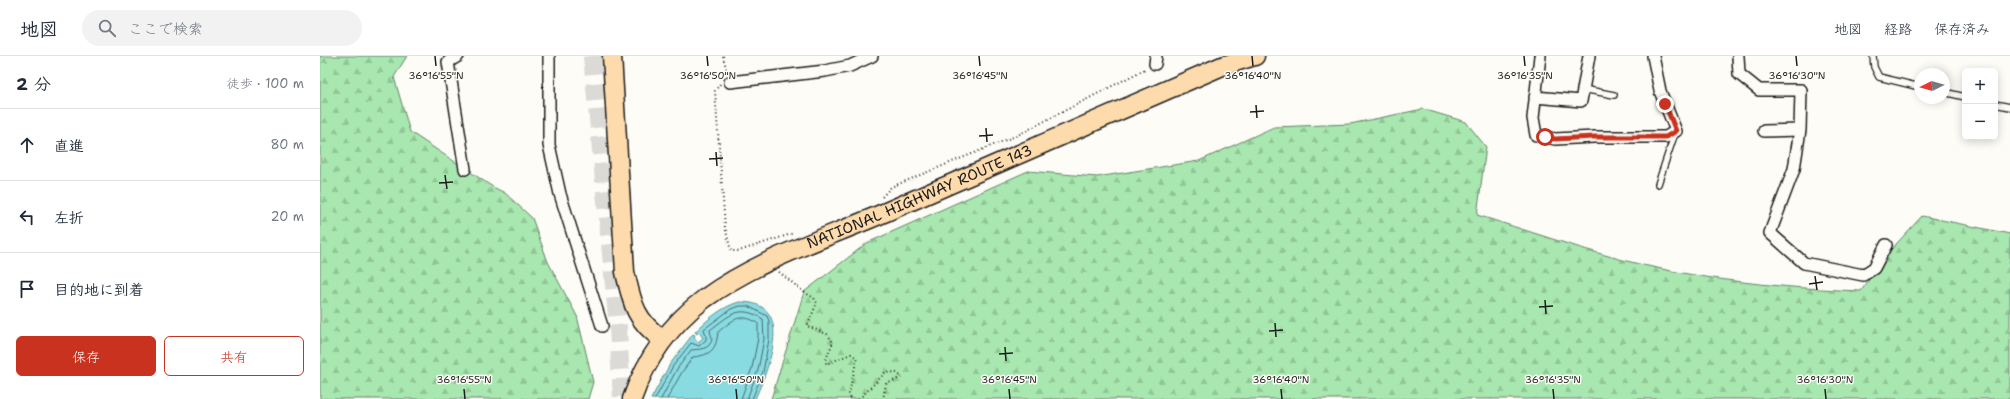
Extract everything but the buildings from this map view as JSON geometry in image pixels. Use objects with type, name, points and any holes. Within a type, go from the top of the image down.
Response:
[{"type":"highway","points":[[612,56],[625,272],[631,298],[639,316],[649,330],[662,339]]},
{"type":"highway","name":"NATIONAL HIGHWAY ROUTE 143","points":[[632,399],[645,368],[662,339],[685,315],[722,286],[766,262],[884,213],[1222,66],[1255,56]]},
{"type":"street","points":[[458,56],[448,62],[465,169]]},
{"type":"street","points":[[549,56],[549,145],[560,194],[602,326]]},
{"type":"street","points":[[730,82],[825,71],[850,66],[872,56]]},
{"type":"street","points":[[1540,56],[1533,118],[1536,135],[1555,139],[1594,137],[1666,137],[1676,131],[1660,91],[1653,56]]},
{"type":"street","points":[[1535,97],[1581,101],[1589,56]]},
{"type":"street","points":[[1738,56],[1739,74],[1759,90],[1801,90],[1800,130],[1794,169],[1770,233],[1804,263],[1863,275],[1874,268],[1886,246]]},
{"type":"street","points":[[1764,131],[1800,130]]},
{"type":"lane","points":[[1873,56],[1874,68],[1879,77],[1914,86]]},
{"type":"lane","points":[[1583,89],[1614,95]]},
{"type":"lane","points":[[1950,93],[1962,96]]},
{"type":"lane","points":[[1998,105],[2010,107]]},
{"type":"lane","points":[[1658,184],[1676,131]]},
{"type":"path","points":[[722,56],[730,82],[721,83],[714,91],[724,227],[731,251],[739,251],[800,231]]},
{"type":"path","points":[[884,213],[881,199],[891,187],[1018,135],[1156,60]]},
{"type":"path","points":[[766,262],[814,298],[817,303],[807,326],[827,334],[833,342],[826,358],[826,364],[850,354],[857,358],[849,394],[851,399]]},
{"type":"path","points":[[859,399],[885,373],[895,372],[902,377],[886,384],[883,399]]},
{"type":"green space","points":[[320,56],[407,56],[394,77],[410,132],[493,187],[505,193],[532,218],[548,262],[577,316],[593,382],[588,399],[320,399]]},
{"type":"green space","points":[[1423,109],[1466,122],[1486,147],[1477,215],[1586,250],[1652,267],[1741,282],[1801,288],[1861,291],[1887,254],[1922,216],[2010,234],[2010,399],[771,399],[804,292],[867,243],[1028,171],[1097,177],[1199,161],[1274,127],[1350,124]]},
{"type":"water","points":[[739,302],[757,305],[768,313],[773,324],[774,339],[771,355],[755,399],[651,399],[670,364],[693,334],[698,342],[703,338],[699,332],[697,334],[695,332],[700,327],[721,310]]},
{"type":"tunnel","points":[[592,56],[618,327],[622,399]]},
{"type":"route","points":[[1545,137],[1555,139],[1594,137],[1666,137],[1676,131],[1665,104]]}]
